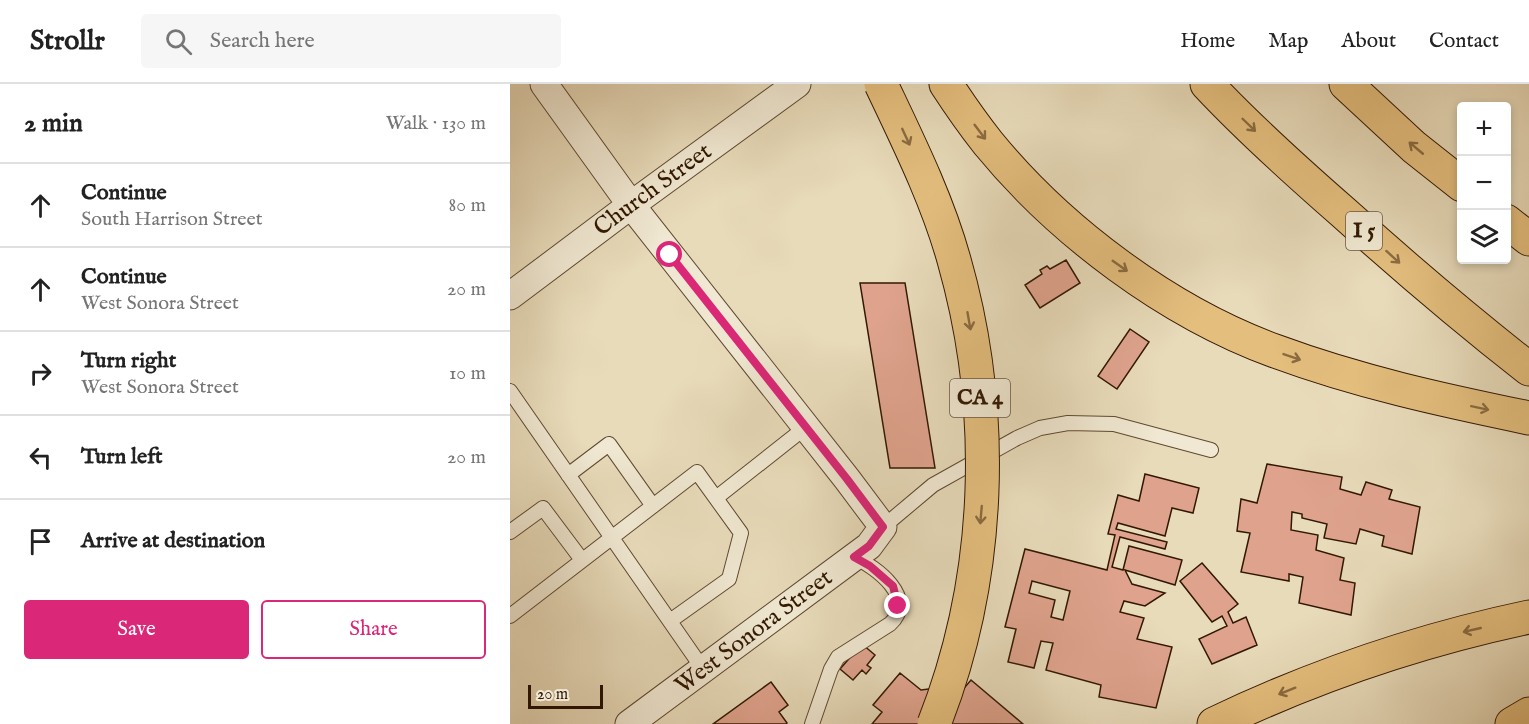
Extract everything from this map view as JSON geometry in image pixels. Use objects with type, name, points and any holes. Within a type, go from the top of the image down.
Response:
[{"type":"highway","name":"CA 4","points":[[881,84],[938,211],[954,259],[967,308],[976,358],[981,409],[982,491],[976,562],[968,612],[956,661],[934,724]]},
{"type":"highway","points":[[946,84],[987,142],[1053,211],[1116,263],[1154,290],[1197,315],[1273,350],[1375,384],[1529,418]]},
{"type":"highway","name":"I 5","points":[[1208,84],[1304,178],[1410,272],[1529,369]]},
{"type":"highway","points":[[1346,84],[1414,147],[1457,182]]},
{"type":"highway","points":[[1511,225],[1529,238]]},
{"type":"highway","points":[[1214,724],[1288,691],[1396,651],[1529,617]]},
{"type":"highway","points":[[1512,724],[1529,714]]},
{"type":"street","points":[[544,84],[631,205],[883,527]]},
{"type":"street","name":"Church Street","points":[[510,296],[797,84]]},
{"type":"street","name":"West Sonora Street","points":[[629,724],[869,546],[883,527]]},
{"type":"lane","points":[[510,391],[703,669]]},
{"type":"lane","points":[[883,527],[933,485],[1017,438],[1040,428],[1068,423],[1114,424],[1211,450]]},
{"type":"lane","points":[[716,498],[806,428]]},
{"type":"lane","points":[[568,474],[609,444],[652,506]]},
{"type":"lane","points":[[510,616],[697,472],[741,532],[729,579],[670,621]]},
{"type":"lane","points":[[510,532],[543,508],[582,560]]},
{"type":"lane","points":[[812,724],[831,669],[838,657],[890,624],[898,610],[893,586],[870,566],[854,557]]},
{"type":"building","points":[[1066,260],[1080,283],[1040,308],[1025,285],[1042,274],[1040,270],[1047,266],[1050,269]]},
{"type":"building","points":[[860,283],[905,283],[935,468],[890,468]]},
{"type":"building","points":[[1130,329],[1149,342],[1117,389],[1098,376]]},
{"type":"building","points":[[1267,464],[1342,477],[1340,489],[1361,495],[1366,482],[1392,490],[1389,499],[1420,507],[1412,554],[1382,546],[1384,536],[1360,529],[1356,544],[1324,538],[1327,524],[1302,518],[1302,514],[1292,512],[1291,530],[1318,535],[1316,550],[1344,558],[1340,580],[1355,583],[1351,615],[1299,603],[1303,577],[1289,574],[1289,581],[1241,572],[1250,533],[1237,531],[1241,499],[1257,503]]},
{"type":"building","points":[[1145,474],[1199,488],[1193,513],[1172,508],[1165,536],[1118,523],[1116,529],[1167,542],[1165,549],[1120,537],[1112,567],[1123,570],[1129,546],[1182,560],[1175,585],[1125,570],[1132,584],[1165,593],[1145,606],[1124,601],[1120,612],[1144,618],[1137,639],[1172,647],[1156,708],[1099,697],[1101,685],[1046,670],[1053,643],[1041,641],[1034,668],[1008,662],[1016,629],[1005,627],[1025,549],[1107,570],[1115,535],[1108,534],[1118,495],[1139,501]],"holes":[[[1032,581],[1070,591],[1063,620],[1051,617],[1055,600],[1029,593]]]},
{"type":"building","points":[[1202,563],[1238,604],[1228,612],[1233,623],[1246,617],[1257,645],[1212,664],[1199,639],[1227,626],[1222,616],[1212,622],[1180,581]]},
{"type":"building","points":[[862,644],[875,655],[867,665],[871,668],[866,674],[862,670],[853,680],[840,669]]},
{"type":"building","points":[[900,673],[921,690],[952,686],[960,693],[971,680],[1023,724],[872,724],[882,712],[873,705]]},
{"type":"building","points":[[771,682],[788,705],[779,712],[786,724],[713,724]]},
{"type":"route","points":[[670,255],[883,527],[869,546],[854,557],[870,566],[893,586],[898,606]]}]
